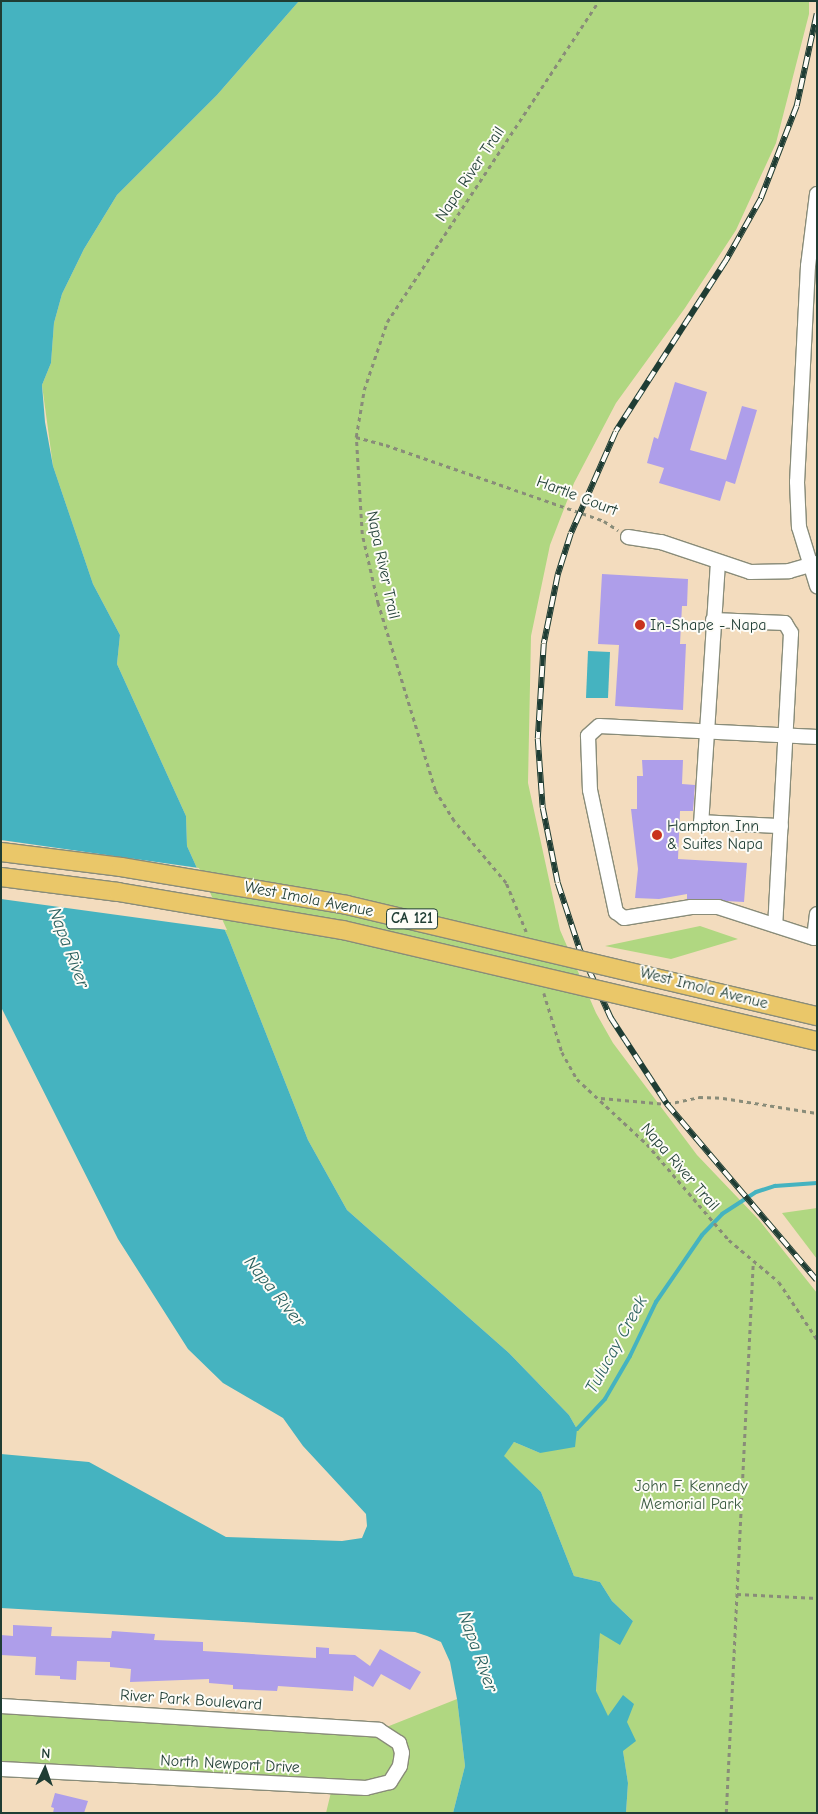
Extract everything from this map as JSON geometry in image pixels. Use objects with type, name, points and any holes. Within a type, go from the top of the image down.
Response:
[{"type":"main road","name":"West Imola Avenue","points":[[1,852],[140,869],[348,905],[817,1016]]},
{"type":"main road","name":"West Imola Avenue","points":[[1,877],[118,892],[343,930],[817,1040]]},
{"type":"street","points":[[817,194],[808,266],[798,482],[798,527],[813,564],[817,586]]},
{"type":"street","name":"Hartle Court","points":[[628,536],[660,542],[750,572],[772,573],[813,564]]},
{"type":"street","points":[[718,562],[701,822],[781,826]]},
{"type":"street","points":[[713,620],[784,623],[789,627],[775,925]]},
{"type":"street","points":[[817,737],[599,726],[588,736],[590,790],[605,872],[616,912],[624,918],[691,907],[718,907],[814,938],[817,914]]},
{"type":"street","name":"River Park Boulevard","points":[[1,1706],[379,1730]]},
{"type":"street","name":"North Newport Drive","points":[[1,1769],[366,1788],[390,1782],[400,1766],[402,1753],[399,1743],[379,1730]]},
{"type":"path","name":"Napa River Trail","points":[[524,925],[506,883],[454,821],[435,790],[378,604],[362,534],[356,437],[364,390],[387,322],[599,1]]},
{"type":"path","name":"Hartle Court","points":[[356,437],[386,445],[604,521],[628,536]]},
{"type":"path","name":"Napa River Trail","points":[[546,1000],[568,1066],[576,1079],[600,1098],[647,1144],[729,1240],[779,1282],[817,1339]]},
{"type":"path","points":[[600,1098],[667,1104],[698,1097],[723,1098],[817,1113]]},
{"type":"path","points":[[726,1813],[753,1262]]},
{"type":"path","points":[[737,1594],[817,1598]]},
{"type":"green space","name":"John F. Kennedy Memorial Park","points":[[299,1],[809,1],[809,14],[776,143],[736,230],[685,308],[616,403],[574,483],[550,545],[531,636],[528,783],[560,930],[596,1013],[613,1043],[697,1155],[759,1220],[817,1293],[817,1813],[626,1813],[628,1783],[623,1751],[596,1692],[600,1632],[633,1621],[612,1601],[600,1582],[574,1576],[541,1492],[503,1456],[514,1442],[540,1453],[577,1429],[569,1415],[509,1353],[347,1210],[308,1140],[228,937],[187,846],[186,816],[117,664],[120,635],[93,584],[53,466],[42,385],[51,363],[54,323],[62,294],[84,249],[117,195],[217,95]]},
{"type":"green space","points":[[700,926],[738,939],[671,959],[605,946]]},
{"type":"green space","points":[[817,1208],[817,1259],[782,1213]]},
{"type":"green space","points":[[457,1699],[465,1766],[453,1813],[326,1813],[332,1788],[1,1769],[1,1706],[379,1730]]},
{"type":"water","name":"Napa River","points":[[1,1],[299,1],[217,95],[117,195],[84,249],[62,294],[54,323],[51,363],[42,385],[45,422],[53,466],[93,584],[120,635],[117,664],[186,816],[187,846],[228,937],[308,1140],[347,1210],[509,1353],[569,1415],[577,1429],[575,1447],[540,1453],[514,1442],[504,1456],[541,1492],[574,1576],[600,1582],[612,1601],[633,1621],[620,1645],[600,1633],[596,1691],[608,1716],[623,1695],[634,1704],[627,1722],[636,1741],[623,1751],[628,1783],[626,1813],[453,1813],[465,1766],[457,1699],[450,1662],[441,1642],[415,1632],[1,1608],[1,1454],[89,1462],[226,1537],[342,1541],[362,1538],[367,1526],[366,1514],[303,1446],[283,1418],[223,1383],[188,1349],[118,1239],[1,1007]]},
{"type":"water","points":[[588,651],[610,652],[608,698],[586,698]]},
{"type":"pier","points":[[1,840],[199,868],[227,930],[1,899]]},
{"type":"building","points":[[675,382],[707,392],[690,450],[726,460],[742,406],[757,410],[735,484],[726,481],[720,501],[659,483],[664,468],[647,463],[654,437],[658,439]]},
{"type":"building","name":"In-Shape - Napa","points":[[602,574],[688,579],[687,606],[682,606],[680,644],[686,644],[683,710],[615,706],[619,645],[598,644]]},
{"type":"building","name":"Hampton Inn & Suites Napa","points":[[642,760],[683,760],[682,784],[695,785],[693,811],[680,811],[678,859],[747,863],[744,902],[687,899],[687,894],[659,899],[635,898],[638,869],[631,809],[637,809],[637,776],[643,776]]},
{"type":"building","points":[[13,1625],[52,1627],[51,1636],[111,1638],[112,1631],[155,1634],[154,1640],[203,1642],[203,1651],[316,1658],[316,1647],[329,1648],[329,1654],[355,1655],[370,1666],[380,1649],[421,1672],[410,1690],[381,1674],[373,1687],[354,1676],[353,1691],[278,1686],[277,1691],[233,1689],[233,1685],[209,1683],[209,1679],[130,1682],[131,1669],[110,1667],[110,1662],[77,1661],[76,1680],[60,1679],[60,1676],[35,1675],[36,1657],[1,1655],[1,1635],[13,1636]]},
{"type":"building","points":[[55,1793],[88,1801],[84,1813],[53,1813],[54,1808],[51,1807]]},
{"type":"waterway","name":"Tulucay Creek","points":[[573,1429],[577,1429],[605,1399],[630,1356],[656,1302],[702,1235],[722,1214],[756,1192],[775,1186],[817,1183]]},
{"type":"railway","points":[[817,14],[797,106],[761,199],[726,261],[616,432],[571,534],[558,575],[544,644],[538,739],[543,808],[558,883],[580,950],[611,1018],[667,1104],[817,1280]]},
{"type":"place","name":"In-Shape - Napa","points":[[640,625]]},
{"type":"place","name":"Hampton Inn & Suites Napa","points":[[657,835]]}]
